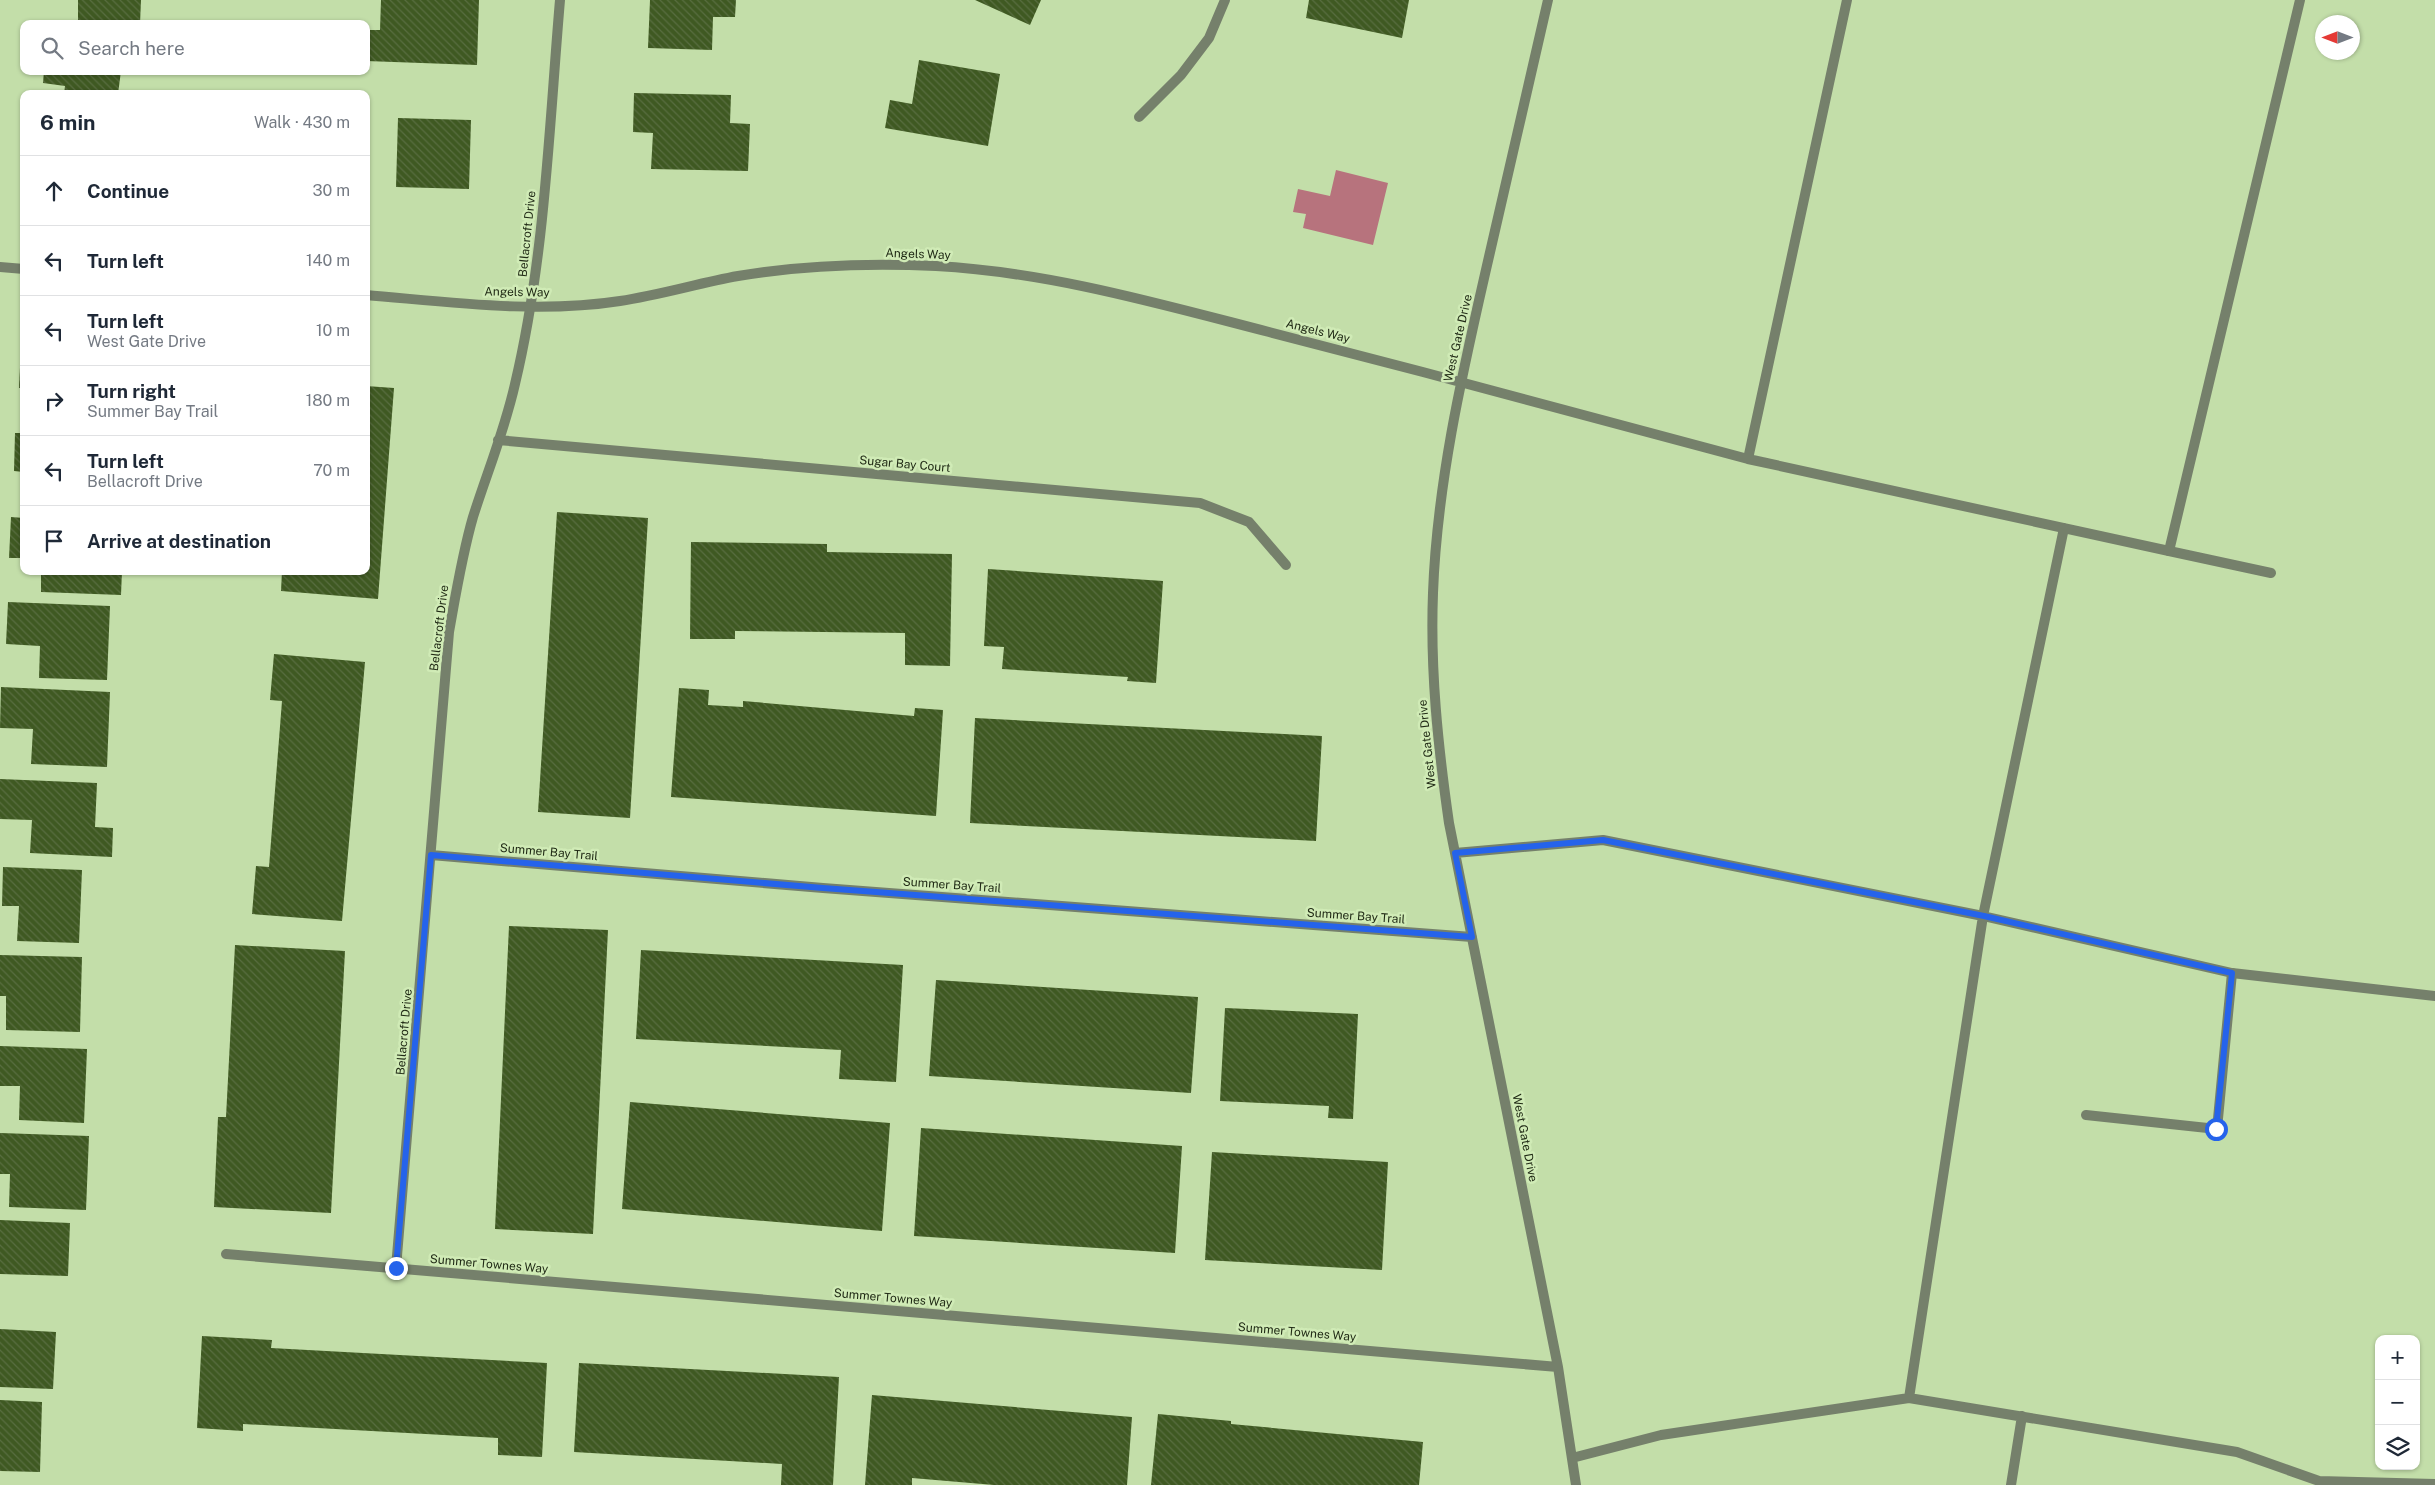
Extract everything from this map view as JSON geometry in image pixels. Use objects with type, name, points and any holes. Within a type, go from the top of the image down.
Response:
[{"type":"street","name":"Bellacroft Drive","points":[[396,1268],[449,632],[459,573],[473,519],[515,385],[531,308],[541,225],[560,0]]},
{"type":"street","points":[[1139,117],[1181,75],[1209,38],[1226,0]]},
{"type":"street","name":"West Gate Drive","points":[[1548,0],[1460,380],[1438,524],[1432,621],[1437,739],[1455,853],[1558,1367],[1576,1485]]},
{"type":"street","points":[[1748,459],[1847,0]]},
{"type":"street","points":[[2169,551],[2300,0]]},
{"type":"street","name":"Angels Way","points":[[370,295],[531,308],[618,302],[735,276],[794,268],[866,265],[937,266],[1003,273],[1132,297],[1460,380],[1748,459],[2271,573]]},
{"type":"street","points":[[0,267],[20,269]]},
{"type":"street","name":"Sugar Bay Court","points":[[498,440],[1200,503],[1249,522],[1286,565]]},
{"type":"street","points":[[1908,1398],[1984,916],[2064,528]]},
{"type":"street","points":[[1455,853],[1603,840],[1984,916],[2232,973],[2435,996]]},
{"type":"street","name":"Summer Bay Trail","points":[[431,855],[823,888],[1472,937]]},
{"type":"street","points":[[2086,1115],[2216,1129],[2232,973]]},
{"type":"street","name":"Summer Townes Way","points":[[226,1254],[1558,1367]]},
{"type":"street","points":[[1572,1458],[1661,1435],[1908,1398],[2237,1452],[2318,1481],[2435,1484]]},
{"type":"street","points":[[2011,1485],[2022,1416]]},
{"type":"shaded area","points":[[1336,170],[1388,183],[1373,245],[1303,228],[1306,214],[1293,212],[1298,189],[1330,196]]},
{"type":"building","points":[[78,0],[141,0],[140,20],[78,20]]},
{"type":"building","points":[[381,0],[479,0],[477,65],[370,61],[370,30],[380,30]]},
{"type":"building","points":[[650,0],[736,0],[735,17],[713,17],[712,50],[648,48]]},
{"type":"building","points":[[975,0],[1041,0],[1030,25]]},
{"type":"building","points":[[1309,0],[1409,0],[1402,38],[1306,18]]},
{"type":"building","points":[[919,60],[1000,74],[988,146],[885,128],[890,100],[912,104]]},
{"type":"building","points":[[44,75],[120,75],[119,90],[64,90],[65,86],[43,83]]},
{"type":"building","points":[[634,93],[731,95],[730,123],[750,124],[748,171],[651,169],[653,133],[633,132]]},
{"type":"building","points":[[398,118],[471,120],[469,189],[396,187]]},
{"type":"building","points":[[370,386],[394,388],[378,599],[281,591],[282,575],[370,575]]},
{"type":"building","points":[[15,433],[20,433],[20,472],[14,471]]},
{"type":"building","points":[[557,512],[648,518],[630,818],[538,812]]},
{"type":"building","points":[[11,517],[20,518],[20,558],[9,558]]},
{"type":"building","points":[[691,542],[827,544],[827,552],[952,554],[950,666],[905,665],[905,633],[735,631],[735,639],[690,639]]},
{"type":"building","points":[[988,569],[1163,581],[1156,683],[1127,681],[1128,677],[1002,669],[1004,647],[984,646]]},
{"type":"building","points":[[41,575],[122,575],[121,595],[41,592]]},
{"type":"building","points":[[8,602],[110,606],[107,680],[39,678],[40,646],[6,644]]},
{"type":"building","points":[[274,654],[365,662],[342,921],[252,914],[256,866],[269,867],[282,701],[270,700]]},
{"type":"building","points":[[1,687],[110,692],[107,767],[31,764],[33,729],[0,728]]},
{"type":"building","points":[[679,688],[709,690],[708,705],[743,707],[743,701],[914,716],[915,708],[943,710],[936,816],[671,797]]},
{"type":"building","points":[[975,718],[1322,736],[1316,841],[970,823]]},
{"type":"building","points":[[0,779],[97,783],[95,827],[113,828],[112,857],[30,853],[32,820],[0,819]]},
{"type":"building","points":[[3,867],[82,870],[79,943],[17,941],[19,906],[2,906]]},
{"type":"building","points":[[509,926],[608,930],[593,1234],[495,1229]]},
{"type":"building","points":[[235,945],[345,951],[331,1213],[214,1207],[218,1117],[226,1117]]},
{"type":"building","points":[[641,950],[903,965],[896,1082],[839,1079],[841,1050],[636,1039]]},
{"type":"building","points":[[0,955],[82,957],[80,1032],[6,1030],[6,996],[0,996]]},
{"type":"building","points":[[936,980],[1198,997],[1191,1093],[929,1076]]},
{"type":"building","points":[[1225,1008],[1358,1014],[1353,1119],[1328,1118],[1329,1106],[1220,1101]]},
{"type":"building","points":[[0,1046],[87,1049],[84,1123],[19,1120],[20,1086],[0,1086]]},
{"type":"building","points":[[630,1102],[890,1123],[882,1231],[622,1209]]},
{"type":"building","points":[[921,1128],[1182,1146],[1175,1253],[914,1236]]},
{"type":"building","points":[[0,1133],[89,1136],[86,1210],[9,1207],[10,1174],[0,1174]]},
{"type":"building","points":[[1212,1152],[1388,1162],[1382,1270],[1205,1260]]},
{"type":"building","points":[[0,1220],[70,1223],[68,1276],[0,1274]]},
{"type":"building","points":[[0,1329],[56,1332],[53,1389],[0,1387]]},
{"type":"building","points":[[202,1336],[272,1340],[271,1348],[547,1363],[542,1457],[498,1455],[498,1438],[243,1424],[243,1431],[197,1428]]},
{"type":"building","points":[[579,1363],[839,1377],[833,1485],[781,1485],[782,1464],[574,1452]]},
{"type":"building","points":[[872,1395],[1132,1417],[1127,1485],[994,1485],[912,1478],[912,1485],[865,1485]]},
{"type":"building","points":[[0,1400],[42,1402],[40,1472],[0,1471]]},
{"type":"building","points":[[1158,1414],[1231,1421],[1231,1424],[1423,1442],[1419,1485],[1151,1485]]},
{"type":"route","points":[[396,1268],[431,855],[823,888],[1472,937],[1455,853],[1603,840],[1984,916],[2232,973],[2216,1129]]}]
